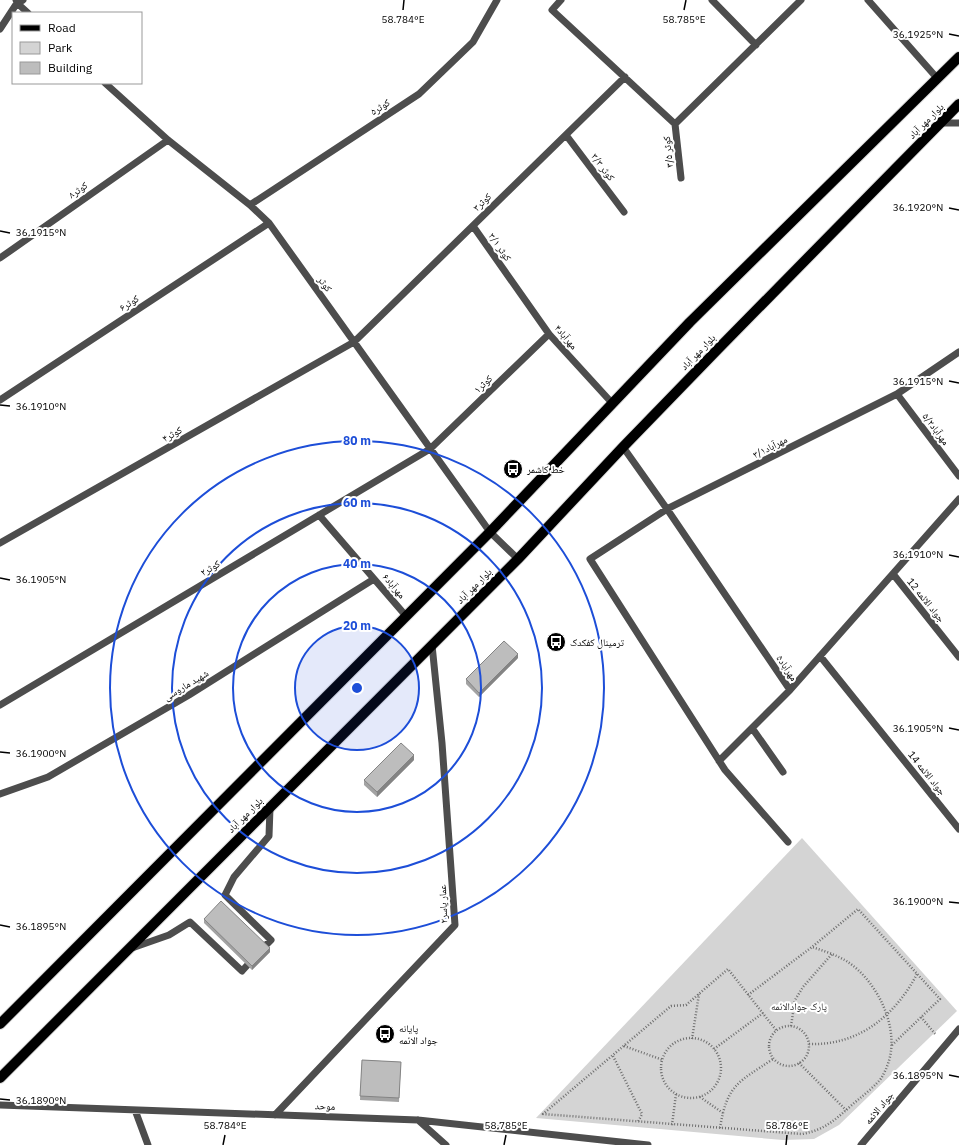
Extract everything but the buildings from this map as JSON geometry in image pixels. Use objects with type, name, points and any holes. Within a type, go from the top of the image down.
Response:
[{"type":"main road","points":[[0,1024],[490,532],[690,322],[959,57]]},
{"type":"main road","name":"بلوار مهر آباد","points":[[0,1078],[518,559],[623,447],[959,104]]},
{"type":"street","name":"کوثر۵","points":[[250,205],[419,94],[473,42],[497,0]]},
{"type":"street","points":[[561,0],[552,10],[675,124],[801,0]]},
{"type":"street","points":[[712,0],[756,45]]},
{"type":"street","points":[[868,0],[937,78]]},
{"type":"street","points":[[0,30],[19,1],[27,12]]},
{"type":"street","name":"کوثر۳","points":[[354,342],[625,77]]},
{"type":"street","name":"کوثر","points":[[106,84],[168,140],[250,205],[269,223],[490,532],[518,559]]},
{"type":"street","points":[[940,123],[959,123]]},
{"type":"street","name":"کوثر ۳/۵","points":[[675,124],[681,178]]},
{"type":"street","name":"کوثر ۳/۳","points":[[566,135],[624,212]]},
{"type":"street","name":"کوثر۸","points":[[0,258],[168,140]]},
{"type":"street","name":"کوثر۶","points":[[0,400],[269,223]]},
{"type":"street","name":"کوثر ۳/۱","points":[[473,226],[511,280]]},
{"type":"street","name":"مهرآباد۴","points":[[511,280],[549,334],[612,403]]},
{"type":"street","name":"کوثر۱","points":[[430,449],[549,334]]},
{"type":"street","name":"کوثر۴","points":[[0,543],[354,342]]},
{"type":"street","name":"مهرآباد۳/۱","points":[[719,761],[590,559],[667,509],[897,394],[959,352]]},
{"type":"street","name":"مهرآباد۵/۲","points":[[897,394],[959,476]]},
{"type":"street","name":"مهرآباد۵","points":[[623,447],[790,690],[959,499]]},
{"type":"street","name":"کوثر۲","points":[[0,705],[430,449]]},
{"type":"street","name":"مهرآباد۶","points":[[319,515],[406,616]]},
{"type":"street","name":"جواد الائمه 12","points":[[892,574],[959,657]]},
{"type":"street","name":"شهید ماروسی","points":[[0,794],[48,777],[189,695],[374,580]]},
{"type":"street","name":"عمار یاسر۲","points":[[275,1115],[455,925],[442,743],[432,646]]},
{"type":"street","name":"جواد الائمه 14","points":[[820,656],[959,829]]},
{"type":"street","points":[[788,842],[725,770],[719,761],[790,690]]},
{"type":"street","points":[[752,728],[783,772]]},
{"type":"street","points":[[130,948],[169,935],[190,922],[206,932],[218,943],[230,955],[242,971],[271,940],[254,929],[231,906],[226,895],[234,877],[269,836],[270,808]]},
{"type":"street","name":"جواد الائمه","points":[[860,1145],[959,1029]]},
{"type":"street","name":"موحد","points":[[0,1105],[418,1120],[648,1145]]},
{"type":"street","points":[[135,1110],[148,1145]]},
{"type":"street","points":[[418,1120],[446,1145]]},
{"type":"path","points":[[748,995],[812,947],[858,909],[940,999],[891,1046]]},
{"type":"path","points":[[776,1030],[728,969],[686,1005],[671,1006],[544,1114],[802,1134],[815,1132],[832,1122],[881,1079],[888,1063],[891,1051],[890,1036],[887,1014],[883,1003],[872,985],[861,972],[848,962],[832,954],[812,947]]},
{"type":"path","points":[[791,1026],[795,1000],[803,987],[832,954]]},
{"type":"path","points":[[809,1044],[848,1040],[872,1028],[887,1014],[910,988],[917,974]]},
{"type":"path","points":[[692,1039],[699,994]]},
{"type":"path","points":[[714,1049],[763,1013]]},
{"type":"path","points":[[921,1017],[945,1045]]},
{"type":"path","points":[[791,1026],[797,1027],[803,1031],[807,1037],[809,1044],[807,1055],[799,1063],[794,1065],[782,1065],[773,1059],[768,1047],[772,1035],[776,1030],[780,1027],[791,1026]]},
{"type":"path","points":[[688,1038],[698,1039],[707,1043],[714,1049],[719,1058],[721,1067],[720,1077],[715,1086],[708,1093],[700,1097],[689,1098],[680,1096],[671,1091],[665,1083],[662,1074],[662,1060],[671,1046],[688,1038]]},
{"type":"path","points":[[624,1046],[662,1060]]},
{"type":"path","points":[[613,1056],[642,1114],[638,1122]]},
{"type":"path","points":[[720,1128],[726,1102],[734,1087],[740,1081],[773,1059]]},
{"type":"path","points":[[799,1063],[846,1110]]},
{"type":"path","points":[[672,1124],[676,1094]]},
{"type":"path","points":[[700,1097],[723,1114]]},
{"type":"green space","name":"پارک جوادالائمه","points":[[802,838],[957,1011],[839,1125],[814,1139],[783,1140],[536,1118]]},
{"type":"place","name":"خط کاشمر","points":[[513,469]]},
{"type":"place","name":"ترمینال کفکدک","points":[[556,642]]},
{"type":"place","name":"پایانه جواد الائمه","points":[[385,1034]]}]
